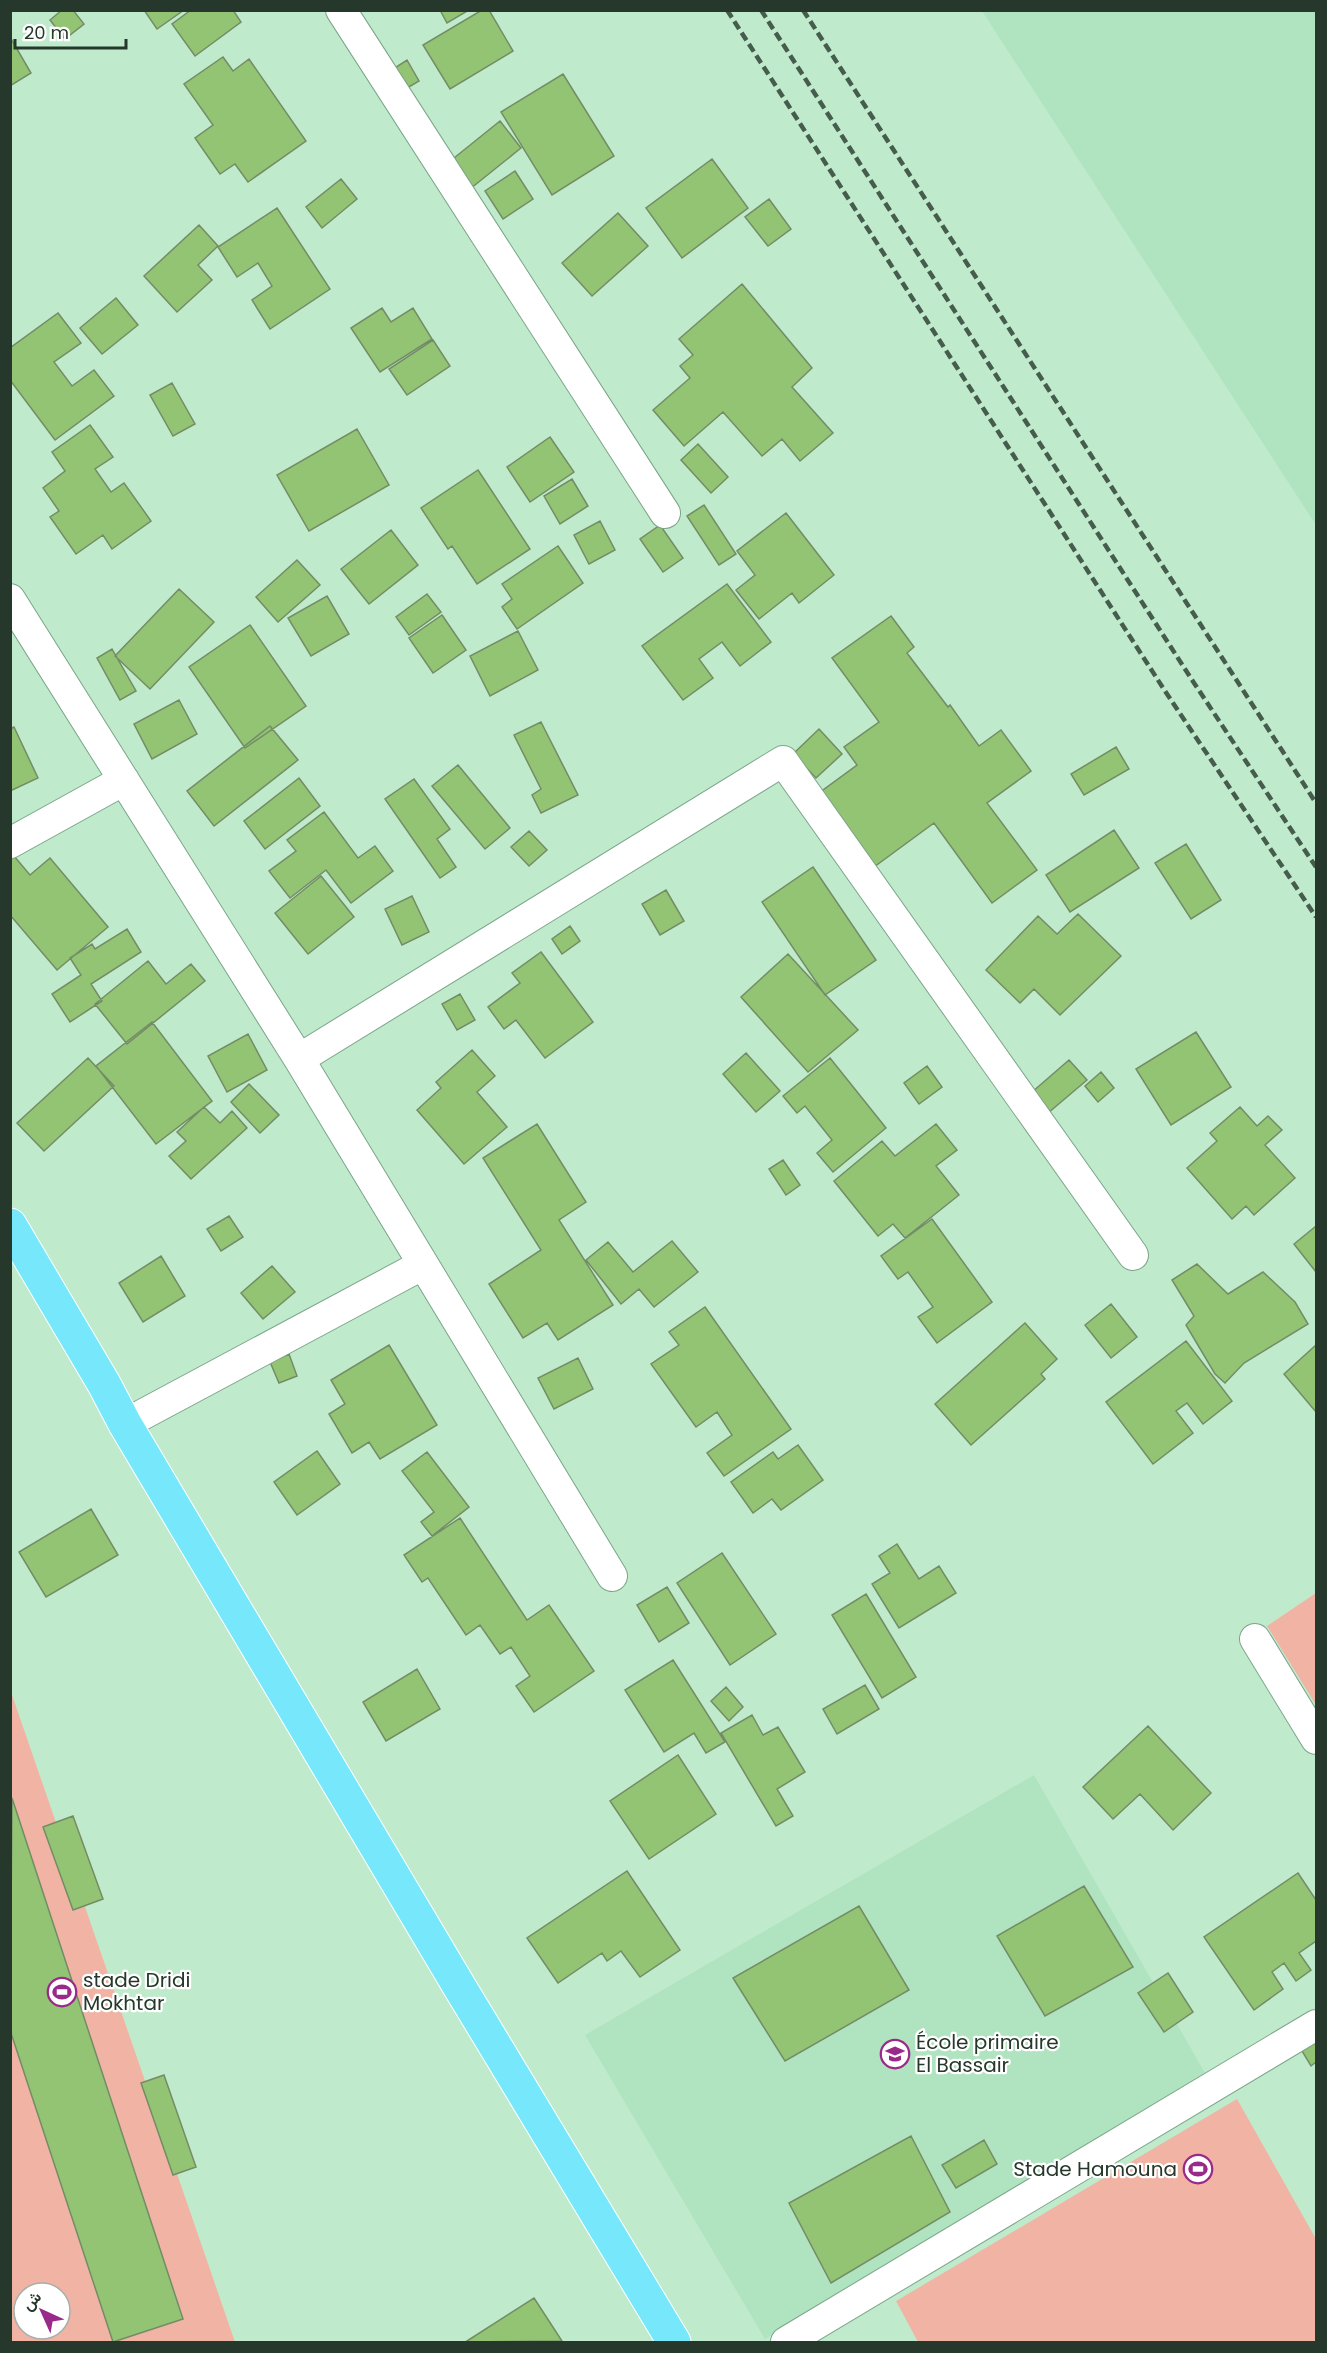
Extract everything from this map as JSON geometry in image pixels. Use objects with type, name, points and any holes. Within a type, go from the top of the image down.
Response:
[{"type":"main road","points":[[10,1225],[104,1384],[124,1424],[674,2343]]},
{"type":"street","points":[[340,10],[665,513]]},
{"type":"street","points":[[10,599],[299,1059],[612,1576]]},
{"type":"street","points":[[299,1059],[783,761],[1133,1256]]},
{"type":"street","points":[[10,843],[124,780]]},
{"type":"street","points":[[124,1424],[422,1265]]},
{"type":"street","points":[[1255,1638],[1317,1739]]},
{"type":"street","points":[[786,2343],[1317,2025]]},
{"type":"shaded area","points":[[982,11],[1316,11],[1316,525]]},
{"type":"shaded area","points":[[1316,1593],[1316,1705],[1267,1626]]},
{"type":"shaded area","name":"stade Dridi Mokhtar","points":[[11,1692],[235,2342],[11,2342]]},
{"type":"shaded area","name":"École primaire El Bassair","points":[[1034,1775],[1205,2073],[765,2339],[585,2035]]},
{"type":"shaded area","name":"Stade Hamouna","points":[[1237,2099],[1316,2239],[1316,2342],[918,2342],[896,2301]]},
{"type":"building","points":[[62,10],[73,10],[84,24],[65,39],[50,20]]},
{"type":"building","points":[[144,10],[184,10],[157,29]]},
{"type":"building","points":[[191,10],[233,10],[241,22],[195,56],[172,24]]},
{"type":"building","points":[[440,10],[469,10],[447,23]]},
{"type":"building","points":[[482,10],[489,10],[513,51],[450,89],[423,45]]},
{"type":"building","points":[[10,37],[31,73],[10,86]]},
{"type":"building","points":[[223,57],[233,71],[249,59],[306,141],[248,182],[235,164],[220,174],[195,138],[213,125],[184,84]]},
{"type":"building","points":[[407,60],[419,81],[399,93],[387,73]]},
{"type":"building","points":[[563,74],[614,156],[552,195],[501,112]]},
{"type":"building","points":[[500,121],[521,148],[465,193],[444,166]]},
{"type":"building","points":[[712,159],[748,208],[682,258],[646,208]]},
{"type":"building","points":[[515,171],[533,199],[503,219],[485,191]]},
{"type":"building","points":[[341,179],[357,199],[322,228],[306,207]]},
{"type":"building","points":[[769,199],[791,229],[768,246],[745,217]]},
{"type":"building","points":[[277,208],[330,289],[270,329],[252,300],[272,286],[258,263],[237,277],[218,247]]},
{"type":"building","points":[[618,213],[648,246],[592,296],[562,263]]},
{"type":"building","points":[[199,225],[218,246],[198,265],[212,280],[177,312],[144,276]]},
{"type":"building","points":[[742,284],[812,368],[792,387],[833,433],[800,461],[782,439],[762,456],[723,412],[684,446],[653,410],[690,378],[680,366],[693,355],[679,339]]},
{"type":"building","points":[[116,298],[138,325],[102,354],[80,328]]},
{"type":"building","points":[[382,308],[391,322],[413,308],[432,339],[380,372],[351,328]]},
{"type":"building","points":[[58,313],[81,343],[54,362],[72,386],[94,370],[114,396],[55,440],[10,380],[10,348]]},
{"type":"building","points":[[433,340],[450,366],[407,395],[389,369]]},
{"type":"building","points":[[172,383],[195,424],[173,436],[150,395]]},
{"type":"building","points":[[90,425],[113,457],[95,469],[111,492],[124,483],[151,521],[112,549],[103,535],[76,554],[50,517],[59,511],[43,488],[65,471],[52,452]]},
{"type":"building","points":[[357,429],[389,485],[309,531],[277,475]]},
{"type":"building","points":[[550,437],[574,472],[530,502],[507,467]]},
{"type":"building","points":[[698,444],[728,477],[711,493],[681,460]]},
{"type":"building","points":[[478,470],[530,549],[477,584],[452,546],[448,549],[421,508]]},
{"type":"building","points":[[572,479],[588,506],[560,524],[544,496]]},
{"type":"building","points":[[704,505],[736,554],[719,565],[687,516]]},
{"type":"building","points":[[786,513],[834,575],[799,603],[792,593],[759,619],[736,590],[755,575],[737,551]]},
{"type":"building","points":[[600,521],[615,550],[589,564],[574,535]]},
{"type":"building","points":[[660,525],[683,558],[663,572],[640,539]]},
{"type":"building","points":[[391,530],[418,565],[369,604],[341,569]]},
{"type":"building","points":[[558,546],[583,583],[517,629],[502,607],[512,599],[502,584]]},
{"type":"building","points":[[297,560],[320,585],[278,622],[256,597]]},
{"type":"building","points":[[727,584],[771,642],[740,666],[722,642],[699,659],[713,678],[683,700],[642,646]]},
{"type":"building","points":[[179,589],[214,622],[150,689],[115,656]]},
{"type":"building","points":[[427,594],[441,612],[409,635],[396,617]]},
{"type":"building","points":[[327,596],[349,634],[311,656],[288,618]]},
{"type":"building","points":[[442,615],[466,650],[433,673],[409,638]]},
{"type":"building","points":[[891,616],[914,647],[907,653],[948,707],[950,705],[979,746],[1001,730],[1031,771],[987,803],[1037,870],[992,903],[934,823],[874,867],[819,793],[857,765],[844,747],[879,722],[832,658]]},
{"type":"building","points":[[250,625],[306,706],[245,748],[189,667]]},
{"type":"building","points":[[518,631],[538,670],[490,696],[470,656]]},
{"type":"building","points":[[112,649],[136,691],[120,700],[97,658]]},
{"type":"building","points":[[179,700],[197,734],[152,759],[134,724]]},
{"type":"building","points":[[541,722],[578,795],[541,813],[532,795],[541,789],[514,735]]},
{"type":"building","points":[[270,726],[298,760],[214,826],[187,791]]},
{"type":"building","points":[[14,727],[38,778],[10,791],[10,729]]},
{"type":"building","points":[[819,729],[842,754],[816,778],[793,754]]},
{"type":"building","points":[[1116,747],[1129,769],[1084,795],[1071,774]]},
{"type":"building","points":[[458,765],[510,828],[485,849],[432,786]]},
{"type":"building","points":[[299,778],[320,806],[265,849],[244,821]]},
{"type":"building","points":[[414,779],[450,829],[437,839],[456,867],[440,878],[385,799]]},
{"type":"building","points":[[324,812],[358,858],[375,846],[393,871],[351,903],[326,870],[290,898],[269,871],[296,851],[287,840]]},
{"type":"building","points":[[1114,830],[1139,868],[1070,912],[1046,875]]},
{"type":"building","points":[[529,831],[547,850],[529,866],[511,847]]},
{"type":"building","points":[[1186,844],[1221,900],[1191,919],[1155,863]]},
{"type":"building","points":[[14,856],[30,875],[50,858],[108,927],[57,970],[10,915],[10,859]]},
{"type":"building","points":[[813,867],[876,960],[825,995],[762,902]]},
{"type":"building","points":[[321,876],[354,917],[308,954],[275,913]]},
{"type":"building","points":[[666,890],[684,921],[660,935],[642,904]]},
{"type":"building","points":[[412,896],[429,932],[402,945],[385,909]]},
{"type":"building","points":[[1078,914],[1121,956],[1060,1015],[1034,989],[1020,1003],[986,970],[1038,916],[1057,934]]},
{"type":"building","points":[[570,926],[580,941],[562,954],[552,939]]},
{"type":"building","points":[[127,929],[141,952],[91,984],[102,1001],[70,1022],[52,994],[81,975],[70,958],[92,944],[95,949]]},
{"type":"building","points":[[541,952],[593,1022],[545,1058],[516,1020],[504,1029],[488,1007],[520,983],[512,973]]},
{"type":"building","points":[[788,954],[858,1030],[808,1072],[741,997]]},
{"type":"building","points":[[148,961],[166,984],[191,964],[205,981],[127,1044],[95,1004]]},
{"type":"building","points":[[460,994],[475,1020],[457,1030],[442,1004]]},
{"type":"building","points":[[152,1022],[212,1101],[156,1144],[96,1066]]},
{"type":"building","points":[[1196,1032],[1231,1087],[1171,1125],[1136,1069]]},
{"type":"building","points":[[248,1034],[267,1070],[227,1092],[208,1056]]},
{"type":"building","points":[[472,1050],[495,1076],[477,1092],[507,1127],[464,1164],[417,1110],[441,1088],[436,1082]]},
{"type":"building","points":[[746,1053],[780,1091],[756,1112],[723,1074]]},
{"type":"building","points":[[88,1058],[114,1086],[44,1151],[17,1123]]},
{"type":"building","points":[[830,1058],[886,1128],[833,1172],[817,1153],[832,1140],[805,1106],[797,1113],[783,1096]]},
{"type":"building","points":[[1069,1060],[1087,1080],[1041,1119],[1024,1099]]},
{"type":"building","points":[[927,1066],[942,1087],[919,1104],[904,1083]]},
{"type":"building","points":[[1101,1072],[1114,1088],[1098,1102],[1085,1086]]},
{"type":"building","points":[[249,1084],[279,1115],[260,1133],[231,1102]]},
{"type":"building","points":[[204,1107],[220,1123],[232,1111],[247,1128],[191,1179],[169,1156],[186,1141],[177,1132]]},
{"type":"building","points":[[1240,1107],[1257,1126],[1268,1116],[1282,1130],[1265,1145],[1295,1178],[1254,1215],[1246,1206],[1232,1219],[1187,1168],[1217,1141],[1210,1133]]},
{"type":"building","points":[[537,1124],[586,1202],[559,1220],[613,1305],[558,1340],[547,1323],[523,1338],[489,1284],[541,1250],[483,1158]]},
{"type":"building","points":[[936,1124],[957,1150],[936,1166],[959,1195],[905,1238],[893,1224],[878,1236],[834,1181],[882,1141],[895,1156]]},
{"type":"building","points":[[783,1160],[800,1185],[786,1195],[769,1169]]},
{"type":"building","points":[[229,1216],[243,1237],[221,1251],[207,1229]]},
{"type":"building","points":[[932,1219],[992,1302],[937,1343],[918,1317],[933,1307],[908,1272],[898,1279],[881,1256]]},
{"type":"building","points":[[1316,1226],[1316,1272],[1294,1244]]},
{"type":"building","points":[[672,1241],[698,1272],[654,1307],[639,1289],[621,1304],[586,1260],[608,1242],[633,1272]]},
{"type":"building","points":[[161,1256],[185,1296],[143,1322],[119,1283]]},
{"type":"building","points":[[1197,1264],[1228,1294],[1263,1272],[1295,1302],[1308,1324],[1244,1363],[1225,1383],[1215,1374],[1186,1325],[1194,1316],[1172,1280]]},
{"type":"building","points":[[272,1266],[295,1292],[263,1319],[241,1293]]},
{"type":"building","points":[[1111,1304],[1137,1337],[1111,1358],[1085,1325]]},
{"type":"building","points":[[705,1307],[791,1429],[724,1476],[707,1453],[732,1435],[717,1412],[696,1427],[651,1364],[679,1345],[669,1332]]},
{"type":"building","points":[[1025,1323],[1057,1359],[1041,1374],[1045,1379],[971,1445],[935,1404]]},
{"type":"building","points":[[1186,1341],[1232,1401],[1203,1424],[1187,1403],[1176,1411],[1193,1433],[1153,1464],[1106,1402]]},
{"type":"building","points":[[389,1345],[437,1425],[380,1459],[369,1442],[352,1453],[329,1414],[345,1404],[331,1380]]},
{"type":"building","points":[[1316,1345],[1316,1412],[1284,1374]]},
{"type":"building","points":[[289,1354],[297,1376],[279,1383],[270,1362]]},
{"type":"building","points":[[578,1358],[593,1389],[554,1409],[538,1378]]},
{"type":"building","points":[[798,1445],[823,1480],[781,1510],[772,1499],[753,1513],[731,1482],[773,1452],[778,1459]]},
{"type":"building","points":[[317,1451],[340,1484],[297,1515],[274,1482]]},
{"type":"building","points":[[427,1452],[469,1507],[432,1536],[421,1522],[434,1512],[402,1471]]},
{"type":"building","points":[[91,1509],[118,1555],[46,1597],[19,1552]]},
{"type":"building","points":[[460,1518],[527,1620],[549,1605],[594,1671],[534,1712],[516,1686],[530,1676],[511,1647],[500,1654],[480,1625],[466,1635],[428,1578],[422,1582],[404,1555]]},
{"type":"building","points":[[897,1544],[919,1579],[939,1566],[956,1593],[899,1628],[872,1584],[890,1573],[879,1556]]},
{"type":"building","points":[[722,1553],[776,1634],[730,1665],[677,1583]]},
{"type":"building","points":[[667,1587],[689,1623],[659,1642],[637,1605]]},
{"type":"building","points":[[866,1594],[916,1677],[882,1698],[832,1615]]},
{"type":"building","points":[[673,1660],[725,1742],[706,1753],[694,1733],[664,1752],[625,1690]]},
{"type":"building","points":[[417,1669],[440,1709],[386,1741],[363,1702]]},
{"type":"building","points":[[865,1685],[879,1709],[837,1734],[823,1709]]},
{"type":"building","points":[[726,1687],[743,1707],[729,1721],[711,1701]]},
{"type":"building","points":[[752,1715],[763,1735],[778,1727],[805,1772],[777,1789],[793,1816],[776,1826],[721,1733]]},
{"type":"building","points":[[1148,1726],[1211,1793],[1173,1830],[1140,1794],[1113,1819],[1083,1787]]},
{"type":"building","points":[[678,1755],[716,1814],[649,1859],[610,1801]]},
{"type":"building","points":[[12,1798],[183,2319],[113,2342],[10,2030]]},
{"type":"building","points":[[73,1816],[103,1899],[73,1910],[43,1827]]},
{"type":"building","points":[[627,1871],[680,1950],[640,1977],[621,1951],[607,1961],[602,1953],[558,1983],[527,1938]]},
{"type":"building","points":[[1298,1873],[1316,1900],[1316,1941],[1299,1953],[1311,1970],[1296,1981],[1284,1963],[1272,1972],[1283,1989],[1254,2010],[1204,1937]]},
{"type":"building","points":[[1084,1886],[1133,1967],[1045,2016],[997,1936]]},
{"type":"building","points":[[859,1906],[909,1990],[785,2061],[733,1978]]},
{"type":"building","points":[[1168,1973],[1193,2012],[1164,2032],[1138,1993]]},
{"type":"building","points":[[1316,2035],[1316,2062],[1311,2066],[1299,2046]]},
{"type":"building","points":[[164,2075],[196,2167],[173,2175],[141,2083]]},
{"type":"building","points":[[911,2136],[950,2212],[831,2283],[789,2203]]},
{"type":"building","points":[[984,2140],[997,2164],[956,2188],[942,2165]]},
{"type":"building","points":[[534,2298],[562,2341],[467,2341]]},
{"type":"railway","points":[[727,10],[1165,691],[1316,917]]},
{"type":"railway","points":[[761,10],[1194,683],[1316,867]]},
{"type":"railway","points":[[803,10],[1316,803]]},
{"type":"place","name":"stade Dridi Mokhtar","points":[[62,1992]]},
{"type":"place","name":"École primaire El Bassair","points":[[895,2054]]},
{"type":"place","name":"Stade Hamouna","points":[[1198,2169]]}]
